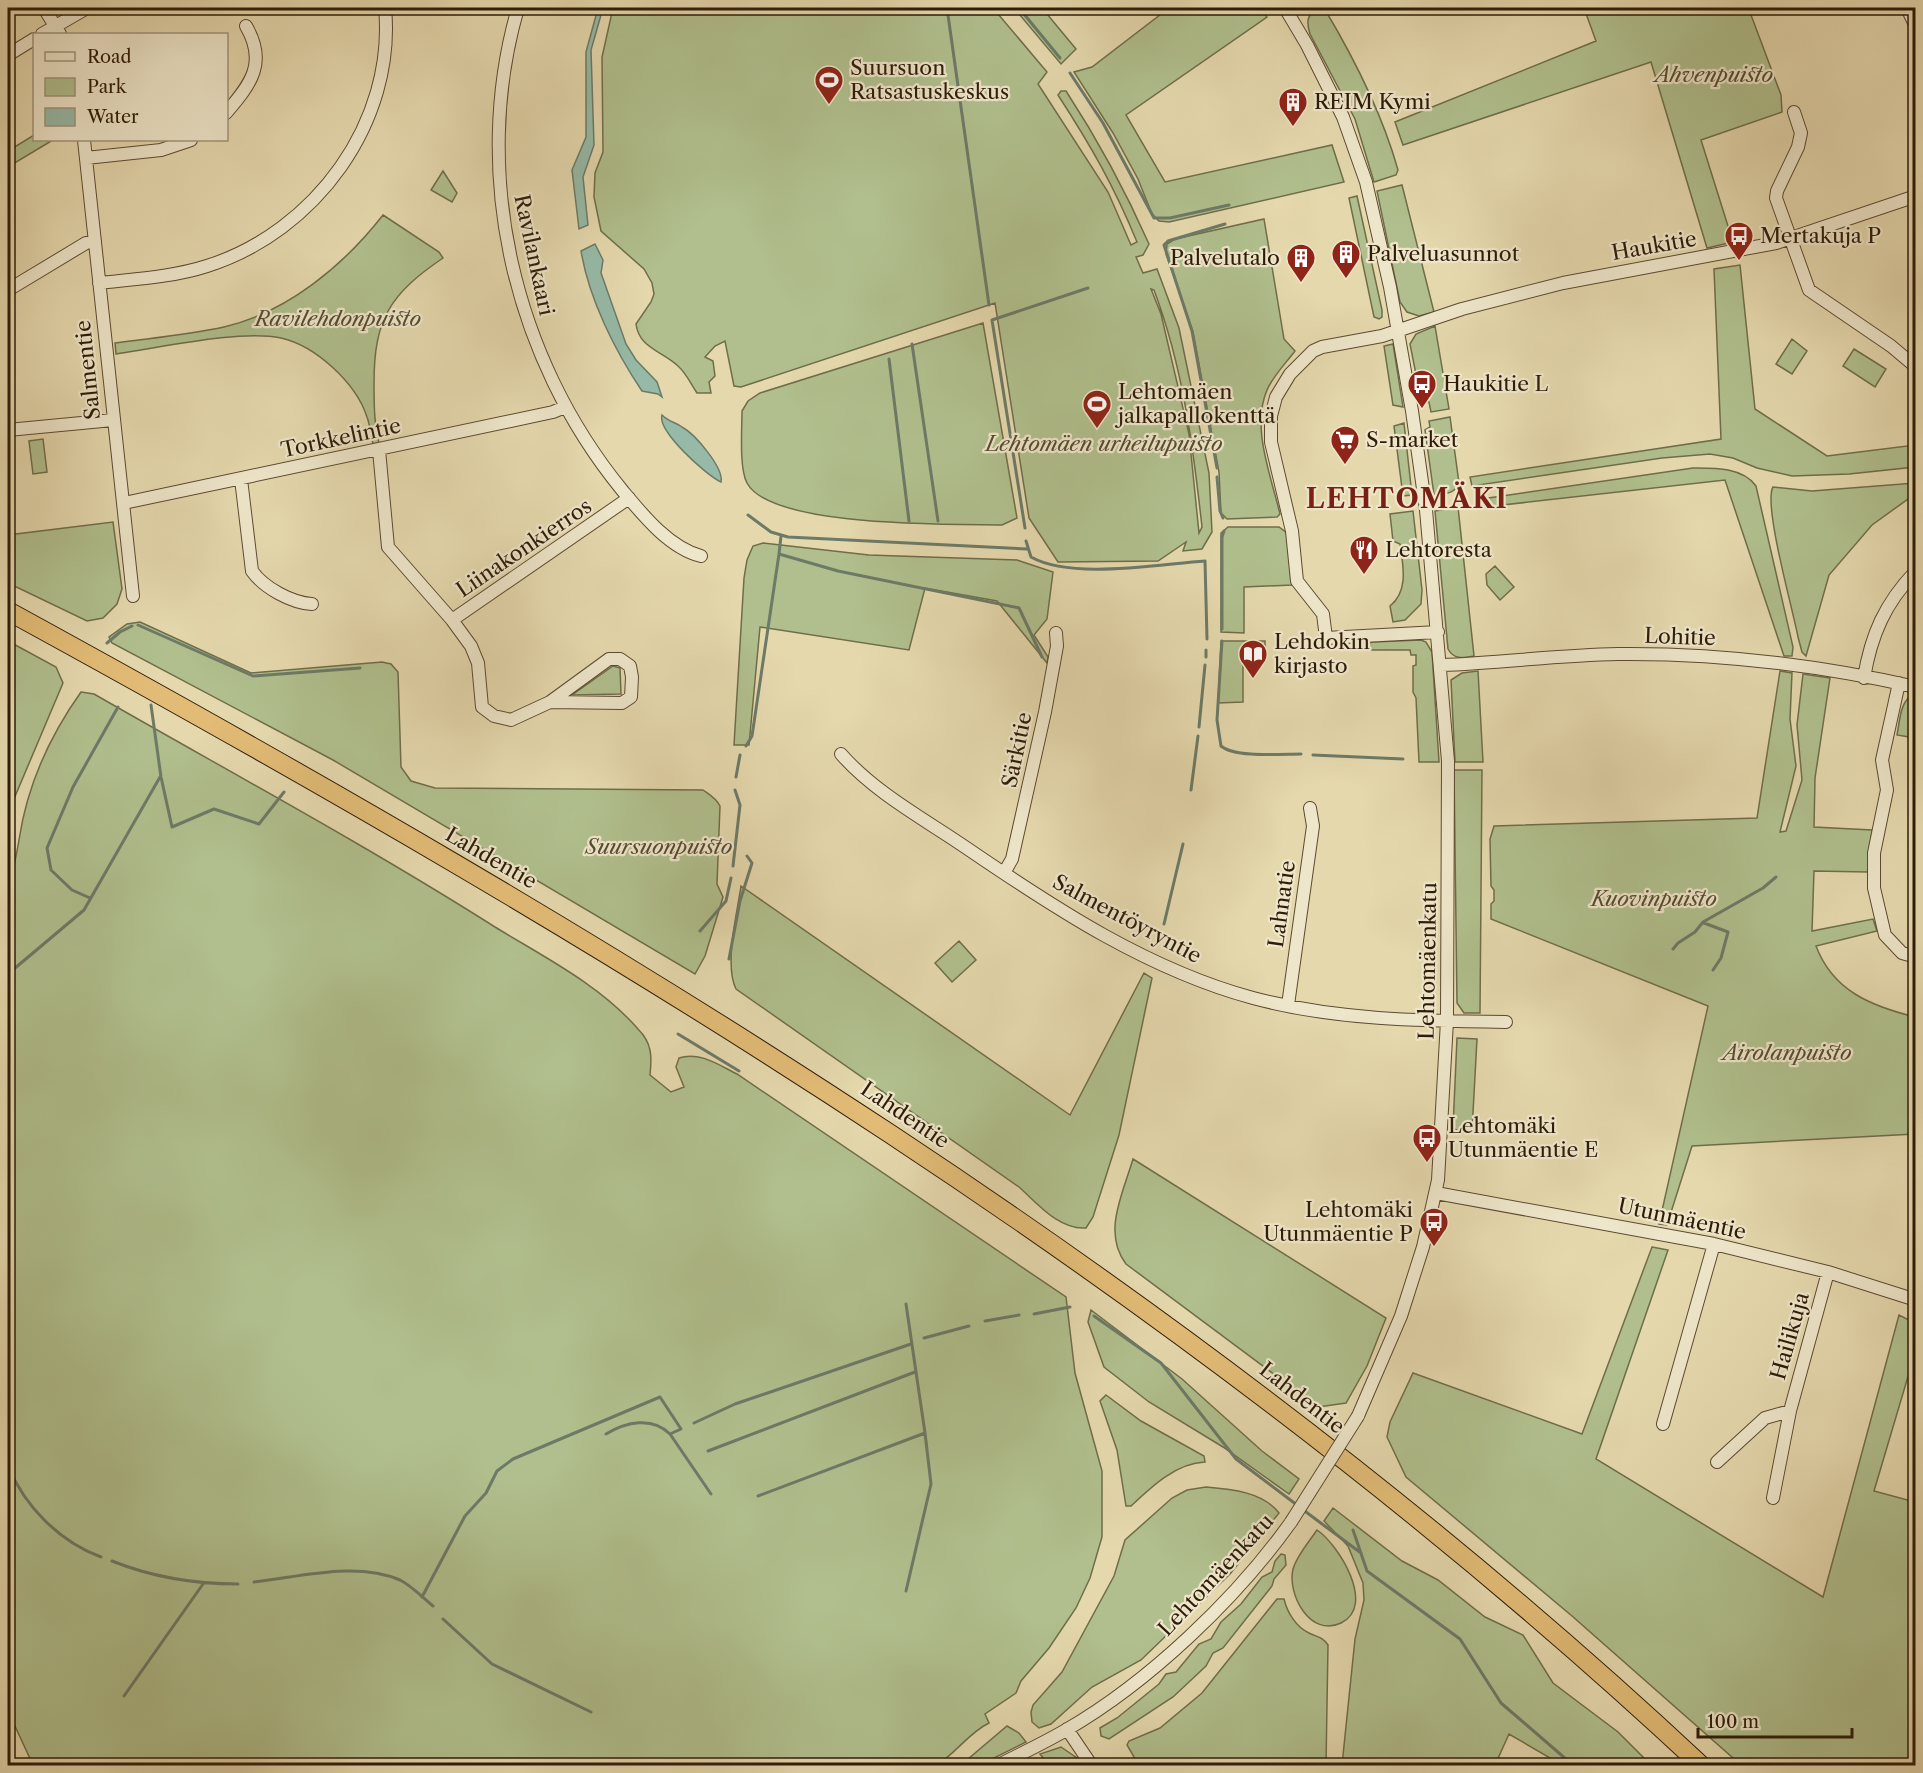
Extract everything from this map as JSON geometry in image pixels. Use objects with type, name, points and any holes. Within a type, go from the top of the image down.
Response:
[{"type":"highway","name":"Lahdentie","points":[[8,610],[264,751],[555,922],[818,1084],[981,1193],[1135,1300],[1325,1444],[1495,1581],[1702,1766]]},
{"type":"street","points":[[44,8],[57,31],[87,8]]},
{"type":"street","points":[[99,283],[180,272],[209,265],[267,238],[309,204],[336,174],[367,120],[382,65],[385,8]]},
{"type":"street","name":"Ravilankaari","points":[[518,8],[507,55],[498,150],[503,208],[520,298],[537,347],[565,407],[607,472],[628,498],[670,540],[688,552],[700,556]]},
{"type":"street","points":[[1288,12],[1303,8]]},
{"type":"street","points":[[1907,8],[1916,27]]},
{"type":"street","name":"Lehtomäenkatu","points":[[997,1766],[1067,1729],[1166,1657],[1198,1627],[1263,1558],[1291,1522],[1358,1416],[1401,1316],[1436,1193],[1447,1021],[1448,761],[1426,510],[1398,330],[1376,225],[1355,150],[1326,81],[1288,12]]},
{"type":"street","points":[[228,110],[242,93],[257,61],[255,42],[246,26]]},
{"type":"street","points":[[8,55],[33,40]]},
{"type":"street","points":[[1794,112],[1801,133],[1798,147],[1777,191],[1776,198],[1809,290],[1891,346],[1916,367]]},
{"type":"street","name":"Salmentie","points":[[84,141],[133,596]]},
{"type":"street","points":[[86,158],[161,150],[188,141]]},
{"type":"street","name":"Haukitie","points":[[1438,632],[1326,638],[1323,614],[1297,581],[1292,531],[1287,522],[1271,442],[1271,416],[1276,397],[1290,374],[1314,351],[1398,330],[1488,302],[1563,283],[1737,252],[1791,239],[1916,196]]},
{"type":"street","points":[[8,290],[86,243],[95,241]]},
{"type":"street","name":"Torkkelintie","points":[[124,503],[379,450],[553,412],[565,407]]},
{"type":"street","points":[[8,430],[113,420]]},
{"type":"street","name":"Liinakonkierros","points":[[379,450],[388,547],[452,620],[628,498]]},
{"type":"street","points":[[241,479],[252,571],[257,578],[298,603],[312,604]]},
{"type":"street","points":[[1864,678],[1877,624],[1892,598],[1916,571]]},
{"type":"street","points":[[452,620],[476,656],[480,701],[487,712],[500,718],[512,720],[550,702],[609,659],[620,659],[630,666],[633,690],[628,701],[622,703],[550,702]]},
{"type":"street","name":"Särkitie","points":[[1004,873],[1012,860],[1045,712],[1057,646],[1056,633]]},
{"type":"street","name":"Lohitie","points":[[1441,665],[1580,655],[1687,655],[1796,665],[1916,687]]},
{"type":"street","points":[[1899,683],[1882,760],[1887,790],[1874,853],[1874,888],[1885,935],[1902,953],[1916,957]]},
{"type":"street","name":"Salmentöyryntie","points":[[841,754],[874,784],[1004,873],[1076,919],[1172,969],[1253,998],[1330,1013],[1388,1019],[1506,1022]]},
{"type":"street","name":"Lahnatie","points":[[1288,1005],[1313,826],[1310,808]]},
{"type":"street","name":"Utunmäentie","points":[[1436,1193],[1714,1244],[1828,1272],[1916,1300]]},
{"type":"street","points":[[1663,1424],[1714,1244]]},
{"type":"street","name":"Hailikuja","points":[[1773,1498],[1790,1411],[1828,1272]]},
{"type":"street","points":[[1717,1462],[1766,1418],[1790,1411]]},
{"type":"street","points":[[1067,1729],[1092,1766]]},
{"type":"green space","name":"Lehtomäen urheilupuisto","points":[[613,8],[993,8],[1047,72],[1038,84],[1108,192],[1131,245],[1137,242],[1120,203],[1058,95],[1061,91],[1066,91],[1100,147],[1149,244],[1143,255],[1136,257],[1143,273],[1157,269],[1179,328],[1209,473],[1212,532],[1202,549],[1183,551],[1186,542],[1158,561],[1058,562],[1029,518],[995,303],[741,387],[734,386],[725,341],[715,346],[705,357],[713,361],[715,376],[709,382],[711,393],[697,393],[681,369],[642,339],[636,324],[651,302],[654,294],[652,283],[644,269],[601,231],[594,197],[595,173],[603,152],[602,57]],"holes":[[[1151,289],[1154,290],[1180,377],[1186,407],[1202,527],[1199,533],[1189,434],[1161,314]]]},
{"type":"green space","points":[[1014,8],[1042,8],[1076,49],[1061,64]]},
{"type":"green space","points":[[1169,8],[1260,8],[1267,17],[1126,115],[1165,182],[1332,145],[1344,182],[1169,222],[1159,221],[1152,214],[1138,179],[1113,133],[1074,72],[1092,67]]},
{"type":"green space","points":[[1318,8],[1324,8],[1366,86],[1384,128],[1398,170],[1396,175],[1374,182],[1355,119],[1310,34],[1308,19]]},
{"type":"green space","name":"Ahvenpuisto","points":[[1584,8],[1664,8],[1666,10],[1671,8],[1767,8],[1751,15],[1781,95],[1782,112],[1701,140],[1733,242],[1707,248],[1651,62],[1403,145],[1395,122],[1596,41]]},
{"type":"green space","points":[[33,136],[33,141],[51,141],[8,167],[8,151]]},
{"type":"green space","points":[[443,171],[457,193],[452,202],[431,190]]},
{"type":"green space","points":[[1402,185],[1434,312],[1419,316],[1407,312],[1400,302],[1377,191]]},
{"type":"green space","points":[[1357,196],[1382,310],[1382,317],[1379,319],[1374,317],[1349,198]]},
{"type":"green space","name":"Ravilehdonpuisto","points":[[383,215],[439,252],[443,258],[398,296],[382,325],[377,342],[374,383],[375,420],[379,443],[373,444],[362,404],[344,379],[321,358],[294,342],[281,338],[244,336],[200,340],[116,354],[115,343],[224,327],[270,310],[313,284],[351,251]]},
{"type":"green space","points":[[1264,219],[1284,339],[1295,351],[1267,390],[1261,420],[1264,452],[1280,514],[1277,517],[1227,519],[1221,513],[1219,472],[1193,332],[1166,254],[1167,244],[1175,239]]},
{"type":"green space","points":[[1740,265],[1755,409],[1827,456],[1915,445],[1915,467],[1849,474],[1792,476],[1757,468],[1733,458],[1710,454],[1662,458],[1472,486],[1470,477],[1721,439],[1714,269]]},
{"type":"green space","points":[[983,323],[1017,518],[1002,525],[978,525],[906,523],[825,516],[790,508],[763,498],[747,483],[744,476],[741,438],[742,411],[748,401],[760,393]]},
{"type":"green space","points":[[1435,326],[1449,409],[1431,412],[1429,402],[1421,400],[1410,344],[1416,334]]},
{"type":"green space","points":[[1792,339],[1807,351],[1792,374],[1776,364]]},
{"type":"green space","points":[[1393,344],[1403,407],[1393,405],[1384,346]]},
{"type":"green space","points":[[1854,349],[1886,369],[1875,387],[1843,366]]},
{"type":"green space","points":[[1450,417],[1459,483],[1446,494],[1434,495],[1425,430],[1430,427],[1429,421]]},
{"type":"green space","points":[[1404,423],[1412,495],[1403,496],[1394,426]]},
{"type":"green space","points":[[43,439],[47,472],[33,474],[29,441]]},
{"type":"green space","points":[[1693,468],[1736,472],[1744,475],[1756,486],[1793,647],[1792,656],[1784,656],[1725,480],[1476,508],[1475,500]]},
{"type":"green space","points":[[1915,483],[1915,494],[1872,525],[1829,575],[1806,656],[1802,652],[1798,637],[1775,535],[1771,497],[1773,487],[1812,491]]},
{"type":"green space","points":[[1458,507],[1474,656],[1463,658],[1456,657],[1448,649],[1435,511]]},
{"type":"green space","points":[[1413,511],[1422,590],[1421,604],[1405,620],[1393,622],[1390,606],[1400,593],[1403,569],[1400,544],[1393,541],[1390,514]]},
{"type":"green space","points":[[113,522],[122,589],[117,604],[103,618],[87,621],[8,583],[8,535]]},
{"type":"green space","points":[[1228,527],[1279,527],[1287,533],[1292,585],[1244,587],[1244,633],[1221,632],[1221,533]]},
{"type":"green space","points":[[763,543],[869,555],[1017,560],[1053,572],[1047,619],[1034,635],[1048,657],[1047,663],[997,601],[925,588],[909,650],[760,627],[749,745],[734,745],[744,578],[747,560],[753,546]]},
{"type":"green space","points":[[1495,566],[1514,587],[1500,600],[1487,585],[1486,574]]},
{"type":"green space","name":"Suursuonpuisto","points":[[140,622],[251,673],[382,662],[391,664],[398,672],[401,767],[411,781],[435,788],[703,790],[720,806],[717,884],[723,897],[705,956],[695,974],[333,760],[112,643],[109,637],[127,624]]},
{"type":"green space","points":[[1421,640],[1426,642],[1432,652],[1439,762],[1419,762],[1416,698],[1413,692],[1413,666],[1416,665],[1416,655],[1411,655],[1410,650],[1364,650],[1364,646],[1372,642]]},
{"type":"green space","points":[[8,641],[56,667],[63,683],[8,813]]},
{"type":"green space","points":[[1221,641],[1265,641],[1265,652],[1243,654],[1243,702],[1218,703]]},
{"type":"green space","points":[[613,666],[620,668],[621,694],[572,695]]},
{"type":"green space","points":[[1478,671],[1483,762],[1455,762],[1451,680],[1462,673]]},
{"type":"green space","points":[[1780,671],[1792,673],[1790,719],[1796,766],[1780,832],[1786,831],[1802,780],[1797,725],[1803,674],[1830,678],[1815,778],[1814,827],[1872,830],[1868,872],[1814,871],[1812,931],[1873,919],[1877,931],[1816,946],[1832,975],[1855,994],[1883,1008],[1915,1017],[1915,1134],[1692,1146],[1667,1225],[1659,1224],[1708,1006],[1491,919],[1494,890],[1491,886],[1490,839],[1494,826],[1757,818]]},
{"type":"green space","points":[[81,692],[94,694],[296,808],[396,866],[589,985],[623,1013],[643,1034],[650,1050],[650,1075],[671,1092],[684,1087],[676,1067],[679,1058],[686,1056],[709,1060],[737,1074],[1066,1297],[1075,1373],[1102,1471],[1102,1537],[1090,1578],[1076,1608],[1049,1648],[1021,1681],[1016,1693],[985,1714],[989,1723],[981,1727],[935,1766],[33,1765],[8,1711],[8,902],[14,890],[15,859],[34,781],[49,744]]},
{"type":"green space","points":[[1915,694],[1915,738],[1897,735],[1906,700]]},
{"type":"green space","points":[[1454,770],[1482,770],[1480,1013],[1464,1013],[1457,1003]]},
{"type":"green space","points":[[741,886],[1070,1115],[1144,973],[1152,978],[1119,1135],[1093,1217],[1086,1228],[1067,1225],[1050,1215],[1019,1187],[736,989],[731,967],[731,953]]},
{"type":"green space","points":[[959,941],[976,960],[952,982],[935,963]]},
{"type":"green space","points":[[1457,1038],[1477,1039],[1472,1131],[1462,1133],[1453,1128]]},
{"type":"green space","points":[[1133,1159],[1386,1318],[1367,1366],[1346,1403],[1318,1407],[1126,1264],[1119,1252],[1115,1226],[1120,1199]]},
{"type":"green space","points":[[1652,1247],[1668,1250],[1596,1459],[1823,1597],[1899,1315],[1915,1323],[1915,1353],[1874,1491],[1915,1502],[1915,1765],[1741,1765],[1572,1616],[1406,1477],[1387,1437],[1390,1422],[1413,1373],[1582,1434]]},
{"type":"green space","points":[[1091,1310],[1182,1379],[1262,1451],[1299,1479],[1289,1494],[1223,1447],[1149,1402],[1104,1367],[1088,1322]]},
{"type":"green space","points":[[1106,1395],[1141,1421],[1204,1456],[1205,1462],[1194,1463],[1174,1471],[1131,1506],[1126,1506],[1117,1450],[1100,1401]]},
{"type":"green space","points":[[1206,1487],[1255,1496],[1264,1500],[1279,1513],[1230,1574],[1141,1660],[1092,1687],[1051,1724],[1039,1728],[1032,1722],[1033,1705],[1062,1672],[1114,1576],[1125,1540],[1172,1498],[1187,1490]]},
{"type":"green space","points":[[1333,1508],[1402,1561],[1438,1580],[1485,1617],[1523,1635],[1553,1683],[1618,1732],[1651,1765],[1562,1765],[1509,1734],[1495,1765],[1342,1765],[1355,1639],[1364,1600],[1363,1583],[1348,1546],[1324,1521]]},
{"type":"green space","points":[[1317,1530],[1335,1548],[1350,1575],[1355,1590],[1355,1603],[1351,1615],[1341,1623],[1330,1626],[1311,1619],[1303,1611],[1297,1601],[1292,1579],[1297,1559]]},
{"type":"green space","points":[[1281,1554],[1285,1555],[1286,1565],[1274,1579],[1272,1586],[1223,1648],[1213,1653],[1206,1666],[1173,1697],[1109,1739],[1101,1736],[1100,1728],[1117,1718],[1159,1684],[1166,1674],[1176,1672],[1199,1644],[1211,1639],[1221,1622],[1241,1604],[1262,1577],[1272,1572],[1275,1561]]},
{"type":"green space","points":[[1277,1599],[1284,1599],[1287,1609],[1300,1627],[1322,1639],[1328,1645],[1326,1765],[1138,1764],[1127,1745],[1129,1741],[1160,1728],[1202,1693]]},
{"type":"green space","points":[[1007,1726],[1019,1733],[1026,1742],[980,1765],[961,1765]]},
{"type":"green space","points":[[1061,1747],[1077,1758],[1065,1765],[1049,1765],[1040,1754]]},
{"type":"water","points":[[598,8],[603,8],[591,50],[594,145],[583,177],[588,225],[579,229],[572,170],[586,137],[586,52]]},
{"type":"water","points":[[595,244],[603,260],[601,273],[626,344],[636,360],[657,382],[662,397],[642,391],[604,324],[590,288],[581,251]]},
{"type":"water","points":[[662,415],[688,431],[701,444],[718,468],[721,482],[684,452],[667,431],[662,422]]},
{"type":"waterway","points":[[947,8],[989,305]]},
{"type":"waterway","points":[[1019,8],[1060,58]]},
{"type":"waterway","points":[[1070,73],[1103,123],[1154,218],[1170,218],[1229,205]]},
{"type":"waterway","points":[[1217,468],[1192,331],[1164,245],[1168,241],[1225,224]]},
{"type":"waterway","points":[[1025,528],[992,320],[1088,288]]},
{"type":"waterway","points":[[912,344],[938,521]]},
{"type":"waterway","points":[[889,359],[909,521]]},
{"type":"waterway","points":[[1217,477],[1220,511],[1223,518]]},
{"type":"waterway","points":[[748,515],[771,532],[788,537],[1027,549]]},
{"type":"waterway","points":[[1222,629],[1222,537],[1224,531]]},
{"type":"waterway","points":[[781,536],[779,554],[838,571],[1019,608],[1042,657]]},
{"type":"waterway","points":[[1026,541],[1031,557],[1048,564],[1069,568],[1116,569],[1205,561],[1207,639]]},
{"type":"waterway","points":[[746,746],[752,736],[779,554]]},
{"type":"waterway","points":[[138,625],[253,676],[360,668]]},
{"type":"waterway","points":[[107,643],[132,626]]},
{"type":"waterway","points":[[1222,641],[1217,720],[1221,746],[1247,754],[1301,754]]},
{"type":"waterway","points":[[1206,650],[1206,657]]},
{"type":"waterway","points":[[1199,727],[1205,665]]},
{"type":"waterway","points":[[151,705],[161,777],[172,827],[214,809],[259,824],[284,792]]},
{"type":"waterway","points":[[90,898],[72,890],[51,870],[47,848],[73,787],[118,707]]},
{"type":"waterway","points":[[1191,790],[1198,736]]},
{"type":"waterway","points":[[736,777],[740,755]]},
{"type":"waterway","points":[[1313,755],[1403,759]]},
{"type":"waterway","points":[[8,974],[84,910],[160,777]]},
{"type":"waterway","points":[[733,866],[740,805],[735,790]]},
{"type":"waterway","points":[[1164,924],[1183,844]]},
{"type":"waterway","points":[[729,959],[740,901],[752,863],[747,856]]},
{"type":"waterway","points":[[1673,949],[1695,932],[1703,922],[1763,888],[1776,877]]},
{"type":"waterway","points":[[700,931],[726,901],[731,878]]},
{"type":"waterway","points":[[1704,923],[1728,932],[1721,958],[1713,970]]},
{"type":"waterway","points":[[678,1034],[739,1071]]},
{"type":"waterway","points":[[758,1496],[925,1433],[906,1304]]},
{"type":"waterway","points":[[1034,1314],[1070,1307]]},
{"type":"waterway","points":[[985,1321],[1019,1315]]},
{"type":"waterway","points":[[1094,1316],[1161,1363],[1236,1459],[1297,1505]]},
{"type":"waterway","points":[[924,1338],[969,1326]]},
{"type":"waterway","points":[[694,1423],[735,1404],[911,1344]]},
{"type":"waterway","points":[[708,1451],[915,1372]]},
{"type":"waterway","points":[[422,1597],[465,1516],[486,1493],[497,1471],[513,1459],[660,1397],[681,1429],[670,1434],[655,1425],[639,1423],[622,1426],[606,1434]]},
{"type":"waterway","points":[[906,1591],[931,1484],[925,1433]]},
{"type":"waterway","points":[[670,1434],[711,1494]]},
{"type":"waterway","points":[[8,1466],[24,1495],[46,1521],[72,1542],[101,1557]]},
{"type":"waterway","points":[[1302,1509],[1361,1553]]},
{"type":"waterway","points":[[1353,1530],[1367,1571],[1460,1639],[1501,1703],[1574,1766]]},
{"type":"waterway","points":[[112,1561],[174,1579],[238,1584]]},
{"type":"waterway","points":[[254,1582],[328,1572],[383,1574],[400,1580],[433,1606]]},
{"type":"waterway","points":[[124,1696],[203,1584]]},
{"type":"waterway","points":[[443,1619],[492,1664],[591,1712]]},
{"type":"place","name":"Suursuon Ratsastuskeskus","points":[[829,106]]},
{"type":"place","name":"REIM Kymi","points":[[1293,128]]},
{"type":"place","name":"Mertakuja P","points":[[1739,262]]},
{"type":"place","name":"Palveluasunnot","points":[[1346,280]]},
{"type":"place","name":"Palvelutalo","points":[[1301,284]]},
{"type":"place","name":"Haukitie L","points":[[1422,410]]},
{"type":"place","name":"Lehtomäen jalkapallokenttä","points":[[1097,430]]},
{"type":"place","name":"S-market","points":[[1345,466]]},
{"type":"place","name":"Lehtoresta","points":[[1364,576]]},
{"type":"place","name":"Lehdokin kirjasto","points":[[1253,680]]},
{"type":"place","name":"Lehtomäki Utunmäentie E","points":[[1427,1164]]},
{"type":"place","name":"Lehtomäki Utunmäentie P","points":[[1434,1248]]},
{"type":"district","name":"LEHTOMÄKI","points":[[1407,499]]},
{"type":"park label","name":"Kuovinpuisto","points":[[1654,899]]},
{"type":"park label","name":"Airolanpuisto","points":[[1787,1053]]}]
